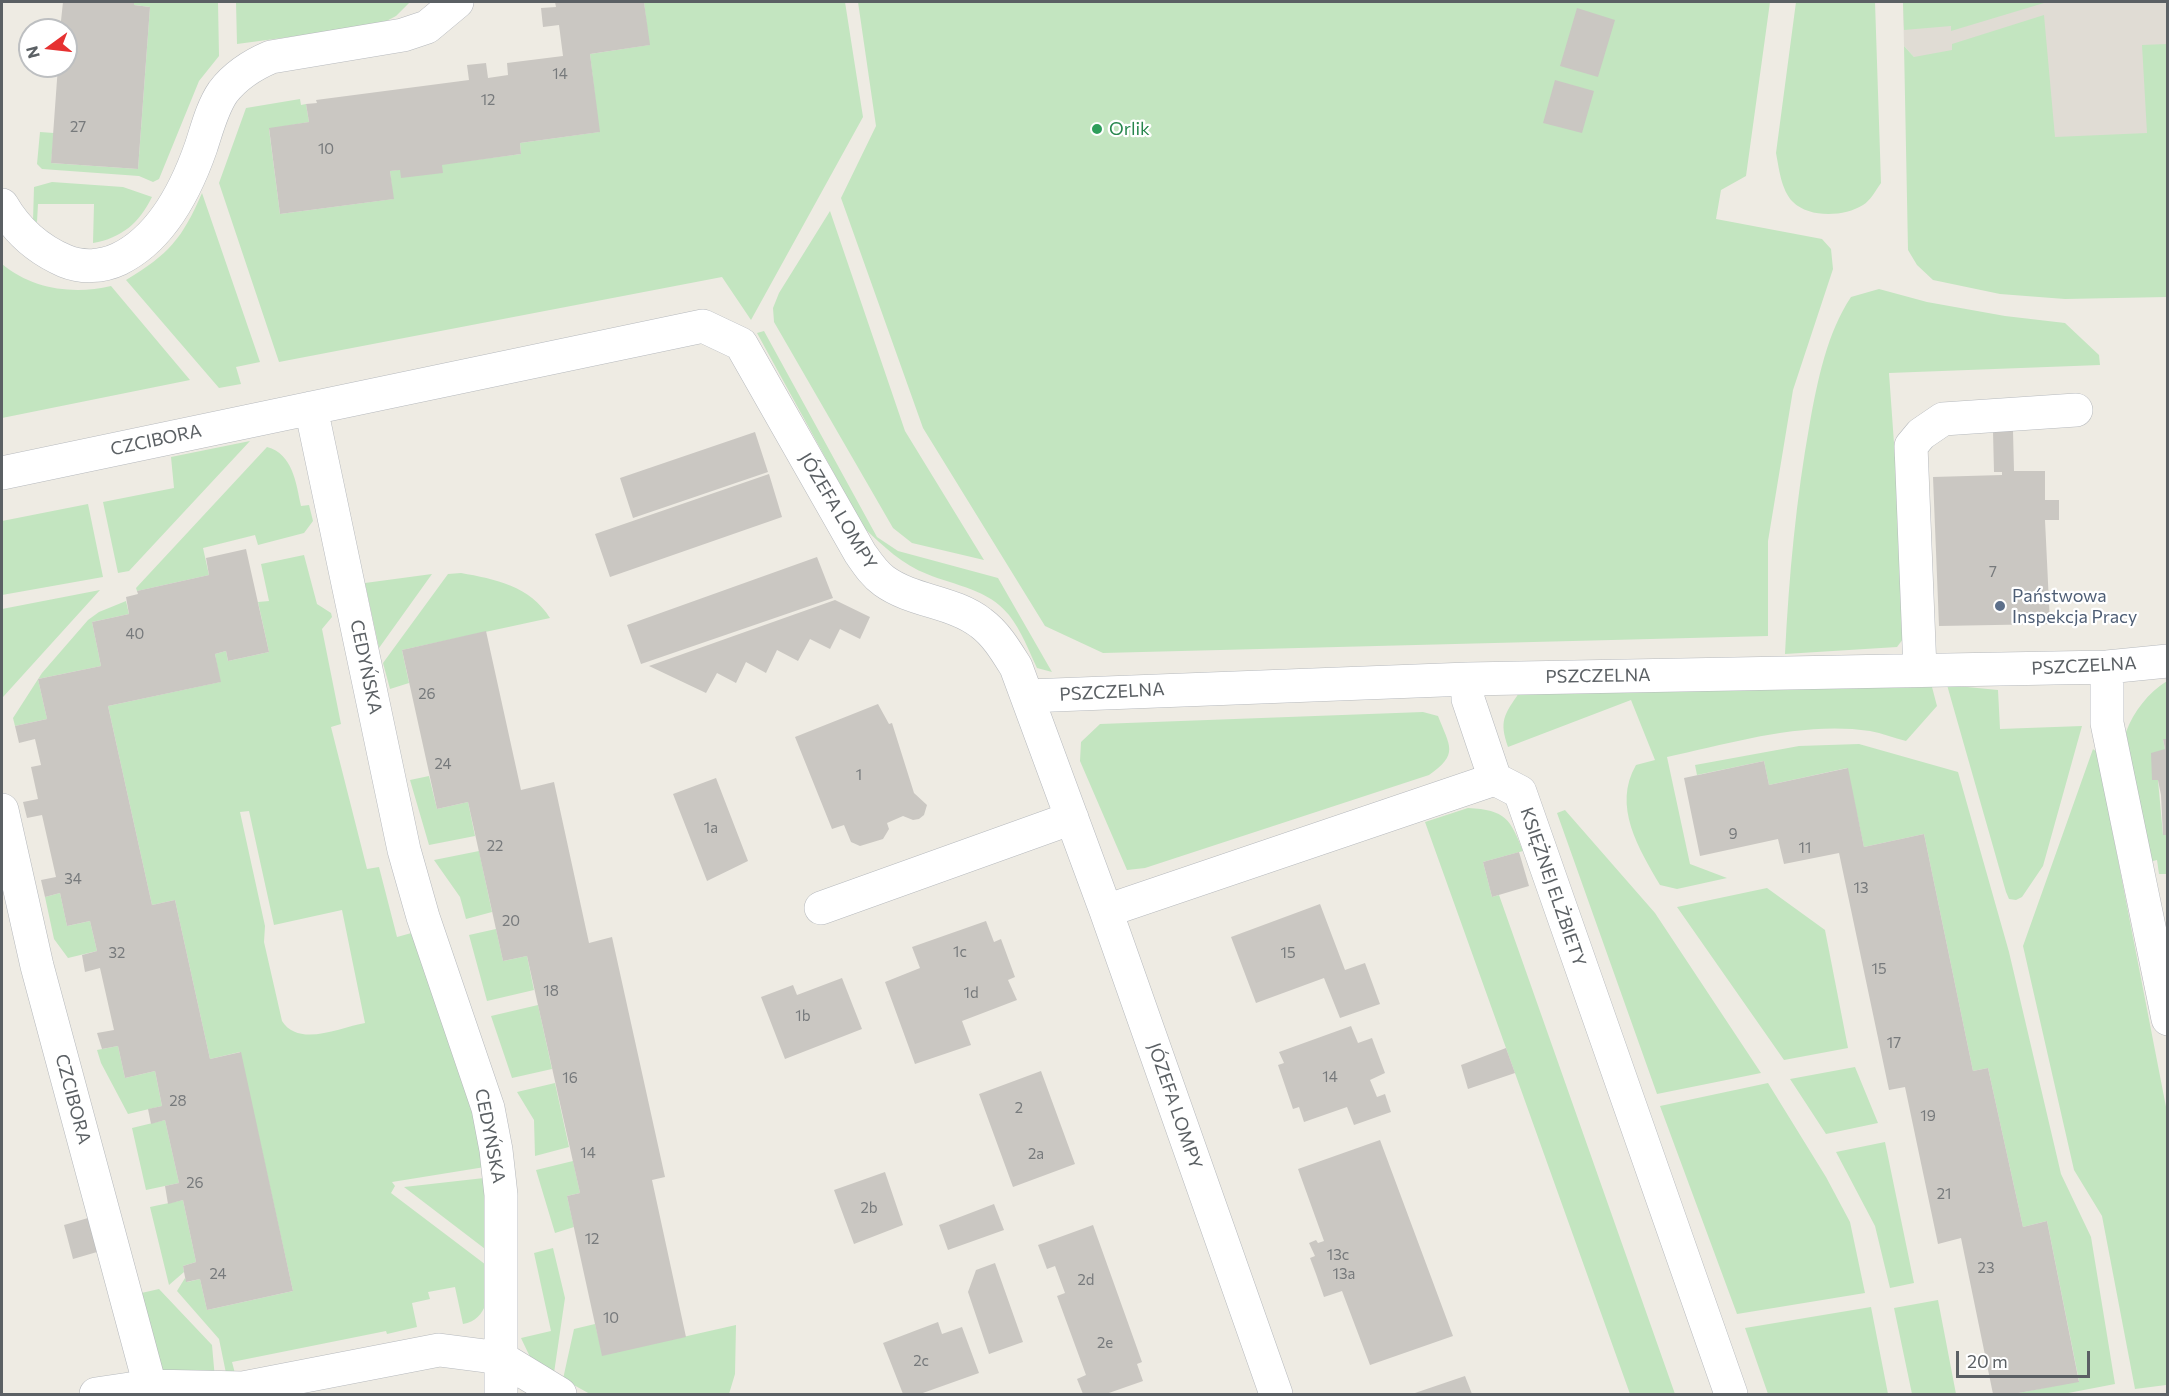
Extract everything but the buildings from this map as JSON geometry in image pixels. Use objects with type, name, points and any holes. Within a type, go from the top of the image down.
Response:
[{"type":"street","points":[[2,205],[12,224],[32,243],[55,257],[73,264],[93,266],[112,263],[132,253],[166,218],[186,182],[215,105],[237,76],[255,63],[271,57],[403,35],[427,27],[457,2]]},
{"type":"street","name":"JÓZEFA LOMPY","points":[[311,408],[702,326],[741,344],[860,553],[874,572],[886,582],[962,612],[981,623],[999,641],[1016,667],[1106,910],[1276,1395]]},
{"type":"street","name":"CZCIBORA","points":[[2,473],[311,408]]},
{"type":"street","name":"CEDYŃSKA","points":[[311,408],[404,850],[423,917],[488,1108],[501,1195],[501,1395]]},
{"type":"street","points":[[1920,670],[1911,446],[1921,434],[1942,419],[2076,410]]},
{"type":"street","name":"PSZCZELNA","points":[[1028,696],[1468,679],[2107,667],[2168,661]]},
{"type":"street","points":[[2107,667],[2107,723],[2168,1019]]},
{"type":"street","points":[[1106,910],[1495,779],[1468,699],[1468,679]]},
{"type":"street","name":"KSIĘŻNEJ ELŻBIETY","points":[[1495,779],[1520,792],[1731,1395]]},
{"type":"street","name":"CZCIBORA","points":[[2,810],[37,966],[150,1386]]},
{"type":"street","points":[[821,908],[1072,818]]},
{"type":"street","points":[[96,1395],[150,1386],[243,1388],[439,1350],[501,1358],[561,1395]]},
{"type":"shaded area","points":[[1903,2],[2167,2],[2167,269],[1914,57],[1904,46]]},
{"type":"green space","points":[[134,2],[218,2],[219,56],[199,81],[159,179],[153,182],[139,176],[42,169],[37,164],[40,132],[54,133],[51,163],[138,169],[150,7],[134,5]]},
{"type":"green space","points":[[236,2],[410,2],[396,16],[379,25],[237,44]]},
{"type":"green space","points":[[644,2],[845,2],[863,117],[751,320],[722,277],[279,362],[219,183],[246,108],[300,99],[301,105],[306,104],[309,122],[269,129],[280,214],[393,199],[390,171],[521,154],[520,143],[599,132],[590,54],[649,45]]},
{"type":"green space","points":[[858,2],[1770,2],[1746,176],[1721,190],[1716,219],[1822,239],[1831,249],[1833,269],[1793,390],[1768,541],[1768,636],[1103,653],[1045,626],[923,428],[841,198],[876,126]]},
{"type":"green space","points":[[1796,2],[1875,2],[1881,183],[1866,203],[1837,214],[1817,213],[1800,207],[1789,197],[1781,179],[1776,153]]},
{"type":"green space","points":[[1903,2],[2044,3],[1951,31],[1951,26],[1904,30]]},
{"type":"green space","points":[[2044,15],[2055,137],[2147,133],[2142,45],[2167,44],[2167,297],[2065,299],[2000,294],[1933,280],[1917,265],[1908,250],[1904,46],[1914,57],[1952,50],[1952,44]]},
{"type":"green space","points":[[52,182],[123,187],[152,197],[135,222],[128,228],[113,237],[93,243],[94,204],[38,204],[37,222],[33,221],[34,187]]},
{"type":"green space","points":[[202,193],[260,362],[236,367],[241,384],[219,388],[126,280],[153,262],[173,244],[188,222]]},
{"type":"green space","points":[[830,211],[905,431],[984,560],[912,543],[893,528],[774,322],[773,308],[779,293]]},
{"type":"green space","points":[[2,264],[26,279],[54,288],[82,290],[111,286],[190,380],[2,418]]},
{"type":"green space","points":[[1879,289],[1927,302],[2005,316],[2065,323],[2099,355],[2100,365],[1889,373],[1907,626],[1903,639],[1897,647],[1785,654],[1797,509],[1820,373],[1836,326],[1851,297]]},
{"type":"green space","points":[[764,331],[877,537],[898,551],[998,578],[1052,672],[1037,668],[1017,627],[1001,606],[971,589],[910,566],[864,528],[757,333]]},
{"type":"green space","points":[[250,441],[129,571],[118,573],[103,502],[174,488],[171,457]]},
{"type":"green space","points":[[267,447],[283,456],[292,470],[301,506],[309,505],[313,521],[304,533],[258,545],[255,535],[203,548],[209,575],[137,591],[136,588]]},
{"type":"green space","points":[[88,504],[103,577],[2,595],[2,521]]},
{"type":"green space","points":[[304,555],[317,604],[331,613],[332,617],[322,629],[341,724],[331,727],[367,869],[379,867],[397,937],[415,932],[491,1166],[392,1182],[395,1186],[391,1193],[494,1271],[486,1304],[478,1317],[471,1321],[463,1324],[455,1287],[428,1292],[430,1299],[412,1303],[417,1327],[387,1334],[386,1331],[232,1362],[236,1377],[227,1378],[219,1339],[177,1291],[185,1278],[187,1282],[200,1279],[207,1310],[293,1291],[240,1052],[210,1059],[175,900],[152,905],[108,706],[220,682],[215,654],[226,651],[228,661],[269,652],[258,602],[269,601],[261,564]],"holes":[[[249,811],[274,925],[342,910],[365,1023],[309,1035],[289,1029],[282,1021],[264,942],[265,926],[240,812]]]},
{"type":"green space","points":[[461,573],[499,581],[522,591],[542,607],[550,618],[402,650],[409,683],[390,689],[383,663],[448,574]]},
{"type":"green space","points":[[432,574],[379,648],[365,583]]},
{"type":"green space","points":[[100,590],[3,697],[2,609]]},
{"type":"green space","points":[[126,601],[129,614],[92,622],[101,666],[38,679],[88,620],[99,612]]},
{"type":"green space","points":[[38,679],[47,719],[15,726],[13,718]]},
{"type":"green space","points":[[2167,681],[2167,739],[2163,739],[2165,749],[2152,780],[2158,780],[2163,835],[2167,835],[2167,874],[2159,874],[2157,860],[2149,862],[2126,732],[2142,703]]},
{"type":"green space","points":[[1947,685],[1998,690],[2000,729],[2082,726],[2043,866],[2022,897],[2016,900],[2009,899],[2006,892]]},
{"type":"green space","points":[[1932,687],[1937,706],[1906,741],[1870,731],[1819,729],[1768,735],[1667,757],[1690,864],[1727,878],[1677,889],[1660,885],[1631,827],[1627,796],[1629,780],[1636,765],[1655,760],[1631,700],[1508,747],[1504,731],[1505,718],[1519,693]]},
{"type":"green space","points":[[1423,712],[1438,716],[1449,749],[1445,761],[1429,775],[1145,868],[1127,870],[1080,761],[1081,742],[1100,724]]},
{"type":"green space","points":[[1859,744],[1958,772],[2009,952],[2061,1174],[2091,1237],[2115,1384],[2063,1394],[2013,1394],[2079,1381],[2047,1221],[2023,1227],[1988,1068],[1973,1071],[1924,834],[1864,847],[1847,768],[1769,785],[1764,761],[1697,775],[1695,765],[1799,746]]},
{"type":"green space","points":[[2093,749],[2097,752],[2167,1112],[2167,1394],[2166,1385],[2135,1389],[2102,1216],[2074,1170],[2023,946]]},
{"type":"green space","points":[[429,776],[437,809],[468,802],[475,836],[429,845],[410,780]]},
{"type":"green space","points":[[1468,808],[1491,811],[1505,818],[1523,851],[1483,862],[1492,897],[1499,895],[1675,1394],[1630,1394],[1425,822]]},
{"type":"green space","points":[[1565,810],[1655,913],[1761,1073],[1657,1094],[1557,813]]},
{"type":"green space","points":[[479,851],[492,912],[466,919],[460,897],[434,860]]},
{"type":"green space","points":[[1767,888],[1825,930],[1848,1048],[1784,1060],[1677,907]]},
{"type":"green space","points":[[60,893],[67,926],[90,921],[97,951],[68,958],[54,939],[45,897]]},
{"type":"green space","points":[[496,929],[503,961],[527,956],[534,990],[487,1001],[469,935]]},
{"type":"green space","points":[[538,1005],[552,1069],[512,1078],[491,1016]]},
{"type":"green space","points":[[118,1046],[125,1078],[155,1071],[162,1106],[128,1114],[101,1063],[97,1050]]},
{"type":"green space","points":[[1855,1067],[1878,1123],[1826,1134],[1790,1079]]},
{"type":"green space","points":[[555,1083],[569,1147],[535,1156],[534,1120],[517,1092]]},
{"type":"green space","points":[[1768,1083],[1826,1177],[1850,1222],[1865,1293],[1737,1314],[1660,1106]]},
{"type":"green space","points":[[165,1120],[179,1183],[146,1190],[132,1128]]},
{"type":"green space","points":[[1885,1142],[1914,1283],[1890,1288],[1875,1226],[1836,1152]]},
{"type":"green space","points":[[573,1161],[580,1193],[567,1196],[574,1227],[555,1233],[536,1170]]},
{"type":"green space","points":[[493,1177],[493,1255],[404,1187]]},
{"type":"green space","points":[[183,1200],[196,1262],[183,1266],[184,1272],[169,1285],[150,1207]]},
{"type":"green space","points":[[553,1248],[565,1298],[554,1373],[531,1359],[521,1338],[551,1331],[534,1253]]},
{"type":"green space","points":[[159,1289],[212,1345],[215,1379],[158,1376],[137,1294]]},
{"type":"green space","points":[[1938,1300],[1956,1394],[1912,1394],[1894,1308]]},
{"type":"green space","points":[[1871,1307],[1888,1394],[1768,1394],[1745,1328]]},
{"type":"green space","points":[[595,1324],[603,1355],[736,1325],[735,1374],[729,1394],[590,1394],[563,1379],[574,1329]]},
{"type":"place","name":"Orlik","points":[[1097,129]]},
{"type":"place","name":"Państwowa Inspekcja Pracy","points":[[2000,606]]}]
